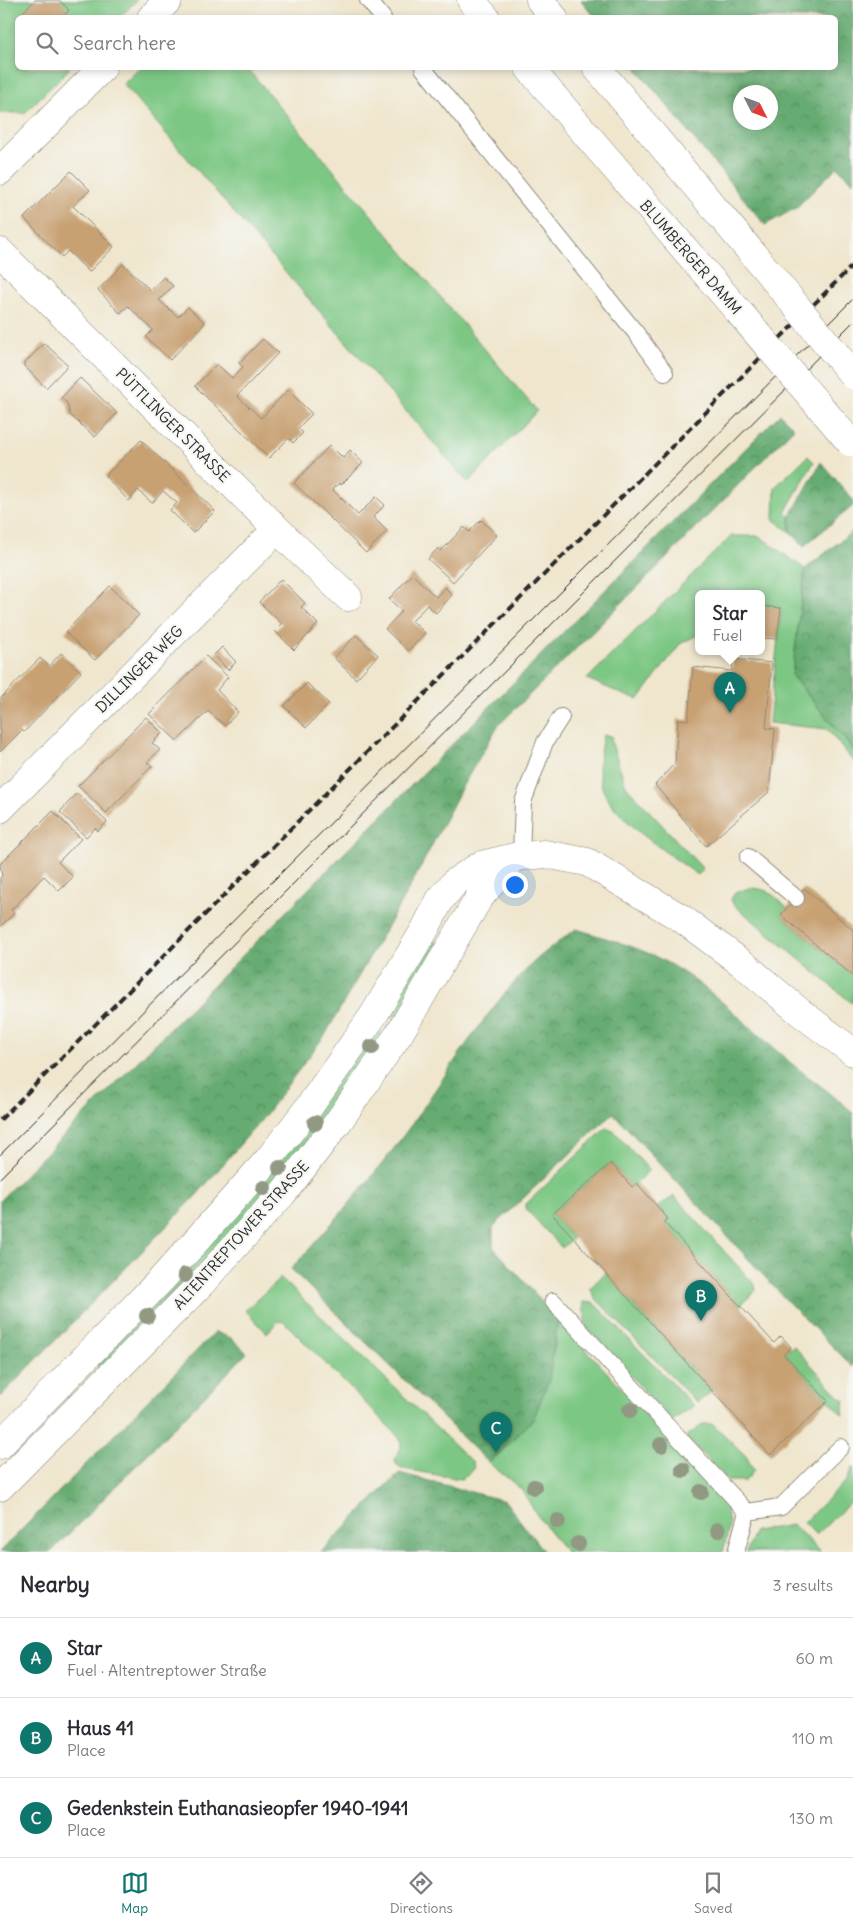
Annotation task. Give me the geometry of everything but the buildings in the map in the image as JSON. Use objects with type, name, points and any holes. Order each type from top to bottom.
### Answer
[{"type":"main road","points":[[154,15],[168,0]]},
{"type":"main road","points":[[471,0],[484,15]]},
{"type":"main road","points":[[540,0],[552,15]]},
{"type":"main road","points":[[0,171],[100,70]]},
{"type":"main road","name":"BLUMBERGER DAMM","points":[[531,70],[851,444]]},
{"type":"main road","points":[[599,70],[853,375]]},
{"type":"main road","name":"PÜTTLINGER STRASSE","points":[[0,252],[278,530],[348,597]]},
{"type":"main road","name":"DILLINGER WEG","points":[[0,809],[278,530]]},
{"type":"main road","name":"ALTENTREPTOWER STRASSE","points":[[0,1445],[162,1279],[268,1160],[309,1107],[373,1016],[424,931],[440,900],[455,882],[481,865],[518,856],[545,854],[587,862],[681,918],[744,964],[801,1013],[853,1052]]},
{"type":"main road","name":"ALTENTREPTOWER STRASSE","points":[[0,1487],[196,1289],[283,1193],[338,1122],[399,1034],[479,898],[518,856]]},
{"type":"lane","points":[[368,0],[380,15]]},
{"type":"lane","points":[[425,70],[636,333],[665,373]]},
{"type":"lane","points":[[518,856],[522,802],[544,742],[561,717]]},
{"type":"lane","points":[[748,858],[796,898]]},
{"type":"lane","points":[[553,1300],[747,1512]]},
{"type":"lane","points":[[747,1512],[781,1507],[841,1447]]},
{"type":"lane","points":[[736,1552],[747,1512]]},
{"type":"green space","points":[[0,0],[137,0],[122,15],[15,15],[15,70],[68,70],[25,113],[0,113]]},
{"type":"green space","points":[[581,0],[853,0],[853,182],[837,167],[796,208],[765,225],[638,70],[838,70],[838,15],[593,15]]},
{"type":"green space","points":[[138,70],[249,70],[537,411],[468,483],[123,84]]},
{"type":"green space","points":[[780,414],[794,428],[498,726],[462,787],[416,876],[325,1035],[263,1118],[195,1197],[0,1397],[0,1200]]},
{"type":"green space","points":[[808,456],[814,462],[785,512],[790,517],[790,532],[774,520],[775,487]]},
{"type":"green space","points":[[821,462],[853,500],[853,506],[804,546],[790,532],[790,517]]},
{"type":"green space","points":[[853,531],[853,750],[792,676],[805,569]]},
{"type":"green space","points":[[731,536],[759,536],[805,569],[792,676],[853,750],[853,761],[827,729],[769,723],[781,609],[765,607],[765,590],[695,590],[695,636],[680,644],[639,699],[627,696],[587,679]]},
{"type":"green space","points":[[603,735],[612,736],[611,741],[626,786],[703,869],[698,875],[642,834],[628,822],[606,797],[599,772]]},
{"type":"green space","points":[[749,888],[761,889],[774,896],[787,908],[781,915],[853,976],[853,1004],[733,904],[731,899],[735,893]]},
{"type":"green space","points":[[576,929],[643,951],[672,965],[708,990],[774,1049],[853,1113],[853,1367],[790,1304],[613,1113],[493,1227],[493,1247],[558,1319],[549,1380],[533,1420],[489,1463],[291,1269],[344,1210],[395,1147],[503,995],[547,950]]},
{"type":"green space","points":[[431,939],[440,945],[398,1018],[388,1013]]},
{"type":"green space","points":[[377,1030],[386,1036],[269,1193],[101,1368],[97,1365],[97,1362]]},
{"type":"green space","points":[[606,1128],[615,1132],[649,1170],[632,1187],[611,1163],[552,1214],[573,1238],[562,1248],[525,1208],[526,1204]]},
{"type":"green space","points":[[674,1196],[755,1285],[756,1290],[740,1306],[664,1222],[668,1219],[658,1207]]},
{"type":"green space","points":[[605,1273],[712,1391],[697,1403],[596,1299],[590,1288]]},
{"type":"green space","points":[[281,1278],[473,1463],[474,1469],[461,1479],[403,1469],[396,1464],[395,1458],[401,1448],[400,1438],[284,1322],[278,1321],[267,1333],[245,1310]]},
{"type":"green space","points":[[583,1302],[594,1303],[694,1406],[672,1421],[586,1327]]},
{"type":"green space","points":[[558,1319],[726,1502],[729,1527],[723,1552],[566,1552],[537,1515],[521,1489],[489,1463],[515,1439],[554,1349]]},
{"type":"green space","points":[[215,1332],[231,1338],[247,1353],[51,1552],[0,1552]]},
{"type":"green space","points":[[794,1346],[840,1397],[845,1400],[843,1415],[784,1354]]},
{"type":"green space","points":[[704,1424],[713,1424],[746,1456],[754,1471],[745,1481],[729,1481],[685,1437]]},
{"type":"green space","points":[[853,1466],[853,1500],[816,1535],[804,1522],[847,1480]]},
{"type":"green space","points":[[399,1473],[505,1501],[544,1552],[321,1552]]},
{"type":"green space","points":[[793,1525],[821,1552],[746,1552],[755,1531]]},
{"type":"tram line","points":[[0,1155],[853,299]]},
{"type":"tram line","points":[[0,1178],[853,322]]},
{"type":"railway","points":[[0,1120],[853,265]]},
{"type":"place","name":"Star","points":[[730,713]]},
{"type":"place","name":"Haus 41","points":[[701,1321]]},
{"type":"place","name":"Gedenkstein Euthanasieopfer 1940-1941","points":[[496,1453]]}]
